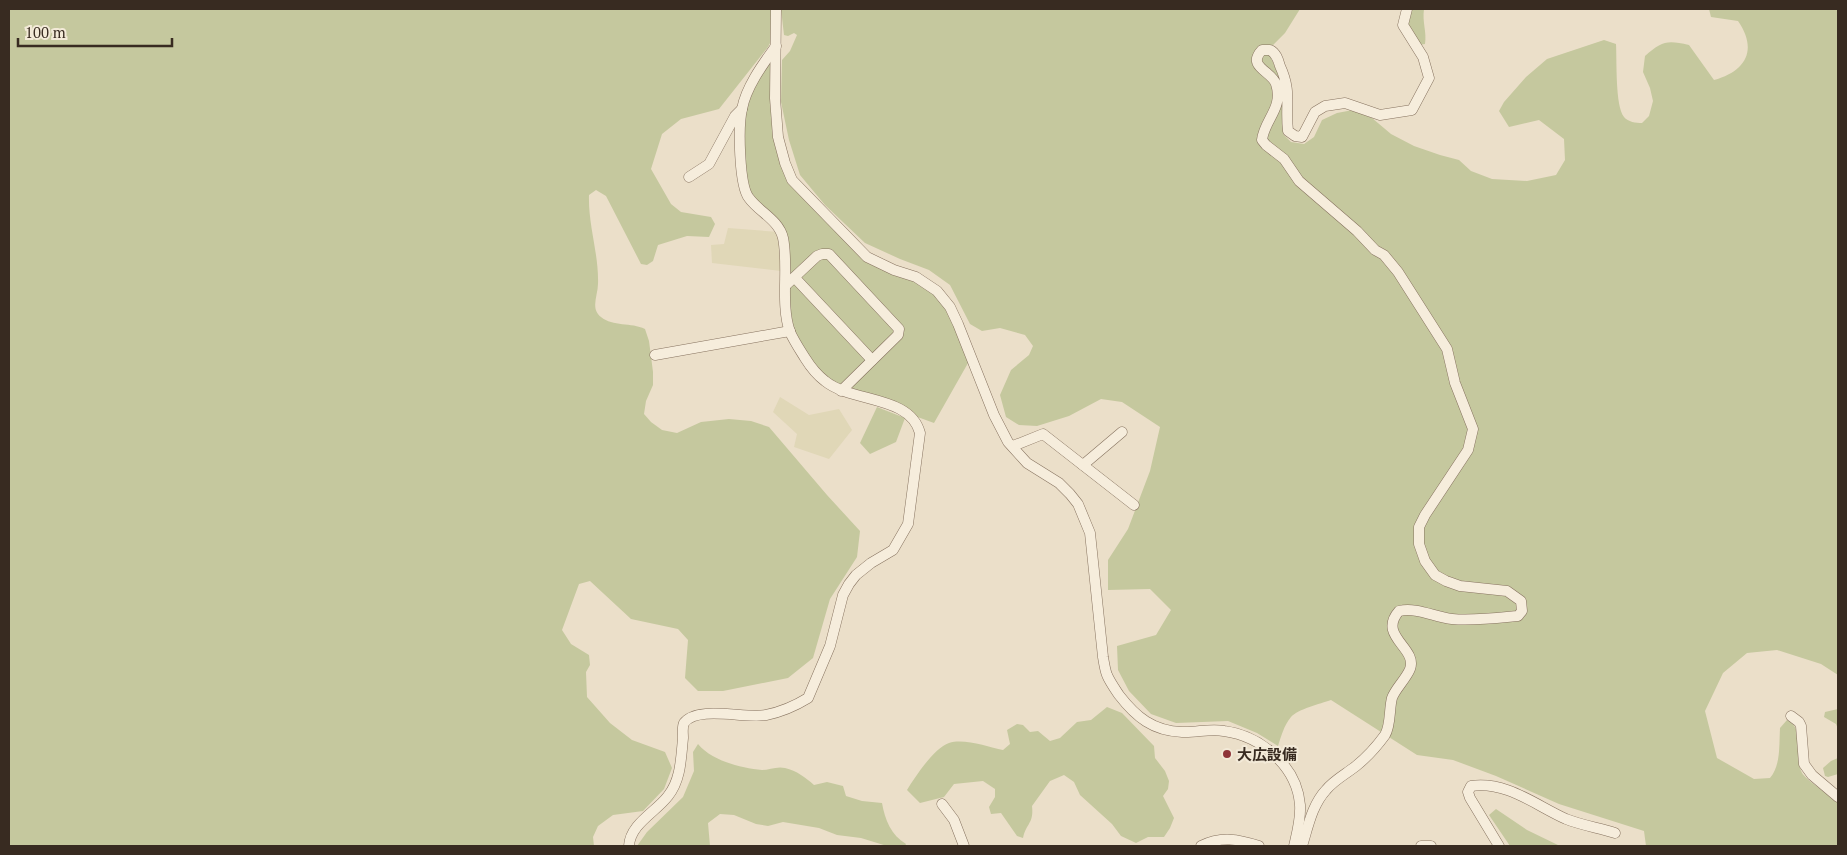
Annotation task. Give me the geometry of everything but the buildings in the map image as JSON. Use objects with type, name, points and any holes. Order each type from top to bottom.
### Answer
[{"type":"street","points":[[776,9],[775,98],[778,137],[792,180],[867,256],[894,270],[916,277],[937,291],[946,302],[958,324],[994,415],[1008,442],[1027,463],[1059,483],[1078,504],[1086,520],[1090,533],[1103,657],[1107,675],[1116,690],[1136,716],[1153,726],[1182,732],[1222,730],[1241,734],[1257,741],[1274,754],[1283,764],[1298,790],[1300,806],[1299,827],[1294,846]]},
{"type":"street","points":[[1302,846],[1313,811],[1322,794],[1358,764],[1386,733],[1392,697],[1411,666],[1410,658],[1394,634],[1392,624],[1394,617],[1399,611],[1412,610],[1436,617],[1455,619],[1518,616],[1522,611],[1521,601],[1507,590],[1460,586],[1435,575],[1425,561],[1419,544],[1419,527],[1468,450],[1473,429],[1455,383],[1447,350],[1398,272],[1384,256],[1299,181],[1284,158],[1262,140],[1278,100],[1277,87],[1274,80],[1259,66],[1257,61],[1258,54],[1266,49],[1274,53],[1283,72],[1289,95],[1288,131],[1295,136],[1302,138],[1315,112],[1325,106],[1345,103],[1380,115],[1412,110],[1429,78],[1423,57],[1403,25],[1407,9]]},
{"type":"street","points":[[629,846],[629,839],[636,827],[668,796],[678,779],[683,725],[690,717],[700,714],[764,716],[780,712],[808,698],[830,646],[843,595],[849,584],[856,575],[871,563],[893,550],[908,524],[920,433],[918,426],[906,412],[841,390],[824,381],[809,364],[800,351],[790,330],[784,246],[780,228],[748,197],[741,177],[742,109],[762,65],[776,46]]},
{"type":"street","points":[[689,177],[709,164],[735,116],[742,109]]},
{"type":"street","points":[[786,286],[820,254],[828,254],[833,257],[899,329],[898,335],[841,390]]},
{"type":"street","points":[[795,278],[872,360]]},
{"type":"street","points":[[656,355],[790,330]]},
{"type":"street","points":[[1083,465],[1122,432]]},
{"type":"street","points":[[1012,446],[1043,434],[1134,504]]},
{"type":"street","points":[[1791,716],[1801,726],[1804,764],[1812,775],[1838,797]]},
{"type":"street","points":[[1499,846],[1470,798],[1468,792],[1471,786],[1480,785],[1521,794],[1567,819],[1615,833]]},
{"type":"street","points":[[942,804],[954,820],[964,846]]},
{"type":"street","points":[[1201,846],[1223,839],[1238,840],[1259,846]]},
{"type":"street","points":[[1421,846],[1431,846]]},
{"type":"shaded area","points":[[728,228],[779,232],[781,271],[712,263],[711,245],[724,244]]},
{"type":"shaded area","points":[[780,397],[809,415],[839,409],[852,430],[829,459],[794,447],[797,434],[773,412]]},
{"type":"green space","points":[[9,9],[773,9],[771,41],[768,47],[719,109],[681,119],[662,134],[651,169],[671,204],[681,212],[711,217],[715,224],[709,237],[687,236],[658,245],[653,261],[647,265],[641,264],[606,196],[596,190],[589,195],[590,217],[598,273],[595,306],[598,314],[606,320],[645,329],[649,341],[653,385],[646,401],[644,414],[651,422],[662,430],[677,433],[701,422],[729,419],[751,421],[769,427],[860,531],[857,557],[830,599],[813,658],[788,678],[723,691],[698,691],[685,678],[688,640],[678,629],[631,619],[590,581],[579,584],[562,630],[571,644],[589,655],[590,665],[586,672],[587,697],[610,723],[632,740],[665,752],[672,768],[664,789],[643,811],[613,815],[598,826],[593,837],[594,846],[9,846]]},
{"type":"green space","points":[[781,9],[1300,9],[1285,33],[1273,45],[1271,58],[1279,76],[1283,98],[1283,134],[1291,142],[1304,144],[1314,137],[1322,120],[1337,113],[1353,110],[1372,118],[1391,134],[1414,146],[1459,160],[1471,171],[1492,179],[1527,181],[1556,175],[1565,160],[1564,139],[1539,120],[1509,127],[1499,111],[1504,102],[1526,77],[1547,59],[1604,40],[1616,44],[1618,93],[1621,111],[1628,120],[1642,123],[1649,116],[1653,101],[1643,72],[1645,56],[1656,47],[1670,42],[1689,45],[1714,80],[1734,71],[1741,65],[1748,50],[1744,31],[1738,21],[1711,17],[1709,9],[1838,9],[1838,675],[1821,664],[1777,650],[1747,653],[1723,673],[1705,711],[1717,758],[1754,779],[1770,778],[1774,773],[1778,761],[1780,728],[1787,720],[1792,724],[1798,736],[1802,773],[1808,780],[1838,803],[1838,846],[1646,846],[1644,831],[1559,804],[1496,776],[1453,760],[1417,755],[1331,700],[1294,714],[1286,724],[1278,746],[1257,733],[1228,721],[1176,723],[1151,714],[1129,691],[1118,670],[1117,646],[1156,635],[1171,610],[1150,589],[1108,590],[1108,560],[1128,529],[1150,471],[1160,427],[1122,402],[1101,399],[1069,416],[1037,426],[1019,425],[1006,417],[1000,395],[1011,370],[1029,355],[1033,346],[1025,335],[1000,328],[982,331],[970,324],[950,285],[929,270],[865,243],[825,205],[800,175],[789,140],[781,102],[782,60],[790,51],[797,35],[794,33],[788,36],[784,35]]},
{"type":"green space","points":[[1409,9],[1424,9],[1425,44],[1419,45],[1407,22]]},
{"type":"green space","points":[[772,51],[785,163],[806,202],[843,234],[894,270],[927,284],[950,307],[972,356],[934,423],[871,400],[832,383],[804,353],[791,324],[782,227],[750,200],[744,172],[745,105]]},
{"type":"green space","points":[[877,407],[905,418],[896,442],[870,454],[860,443]]},
{"type":"green space","points":[[1107,707],[1122,713],[1154,746],[1155,758],[1165,771],[1169,781],[1168,789],[1163,796],[1174,818],[1164,837],[1148,837],[1136,843],[1121,836],[1112,824],[1080,795],[1074,782],[1064,775],[1050,781],[1032,806],[1031,820],[1023,838],[1017,836],[1001,813],[991,814],[989,807],[995,797],[995,789],[983,781],[954,784],[944,797],[920,803],[907,790],[931,757],[949,743],[969,742],[1003,750],[1010,744],[1007,730],[1017,724],[1023,725],[1030,732],[1038,731],[1050,741],[1060,738],[1077,722],[1091,720]]},
{"type":"green space","points":[[1838,709],[1838,729],[1836,724],[1824,717],[1825,712]]},
{"type":"green space","points":[[698,744],[711,755],[727,763],[762,770],[779,767],[785,768],[801,775],[814,785],[827,782],[843,786],[846,796],[862,801],[882,803],[893,832],[906,844],[905,846],[887,846],[861,838],[837,835],[819,828],[783,822],[768,826],[756,824],[734,815],[720,814],[708,823],[710,846],[637,846],[647,832],[683,797],[694,771],[693,752]]},
{"type":"green space","points":[[1838,758],[1838,774],[1825,776],[1823,768]]},
{"type":"green space","points":[[1496,809],[1527,830],[1560,846],[1510,846],[1489,815]]},
{"type":"place","name":"大広設備","points":[[1227,754]]}]
